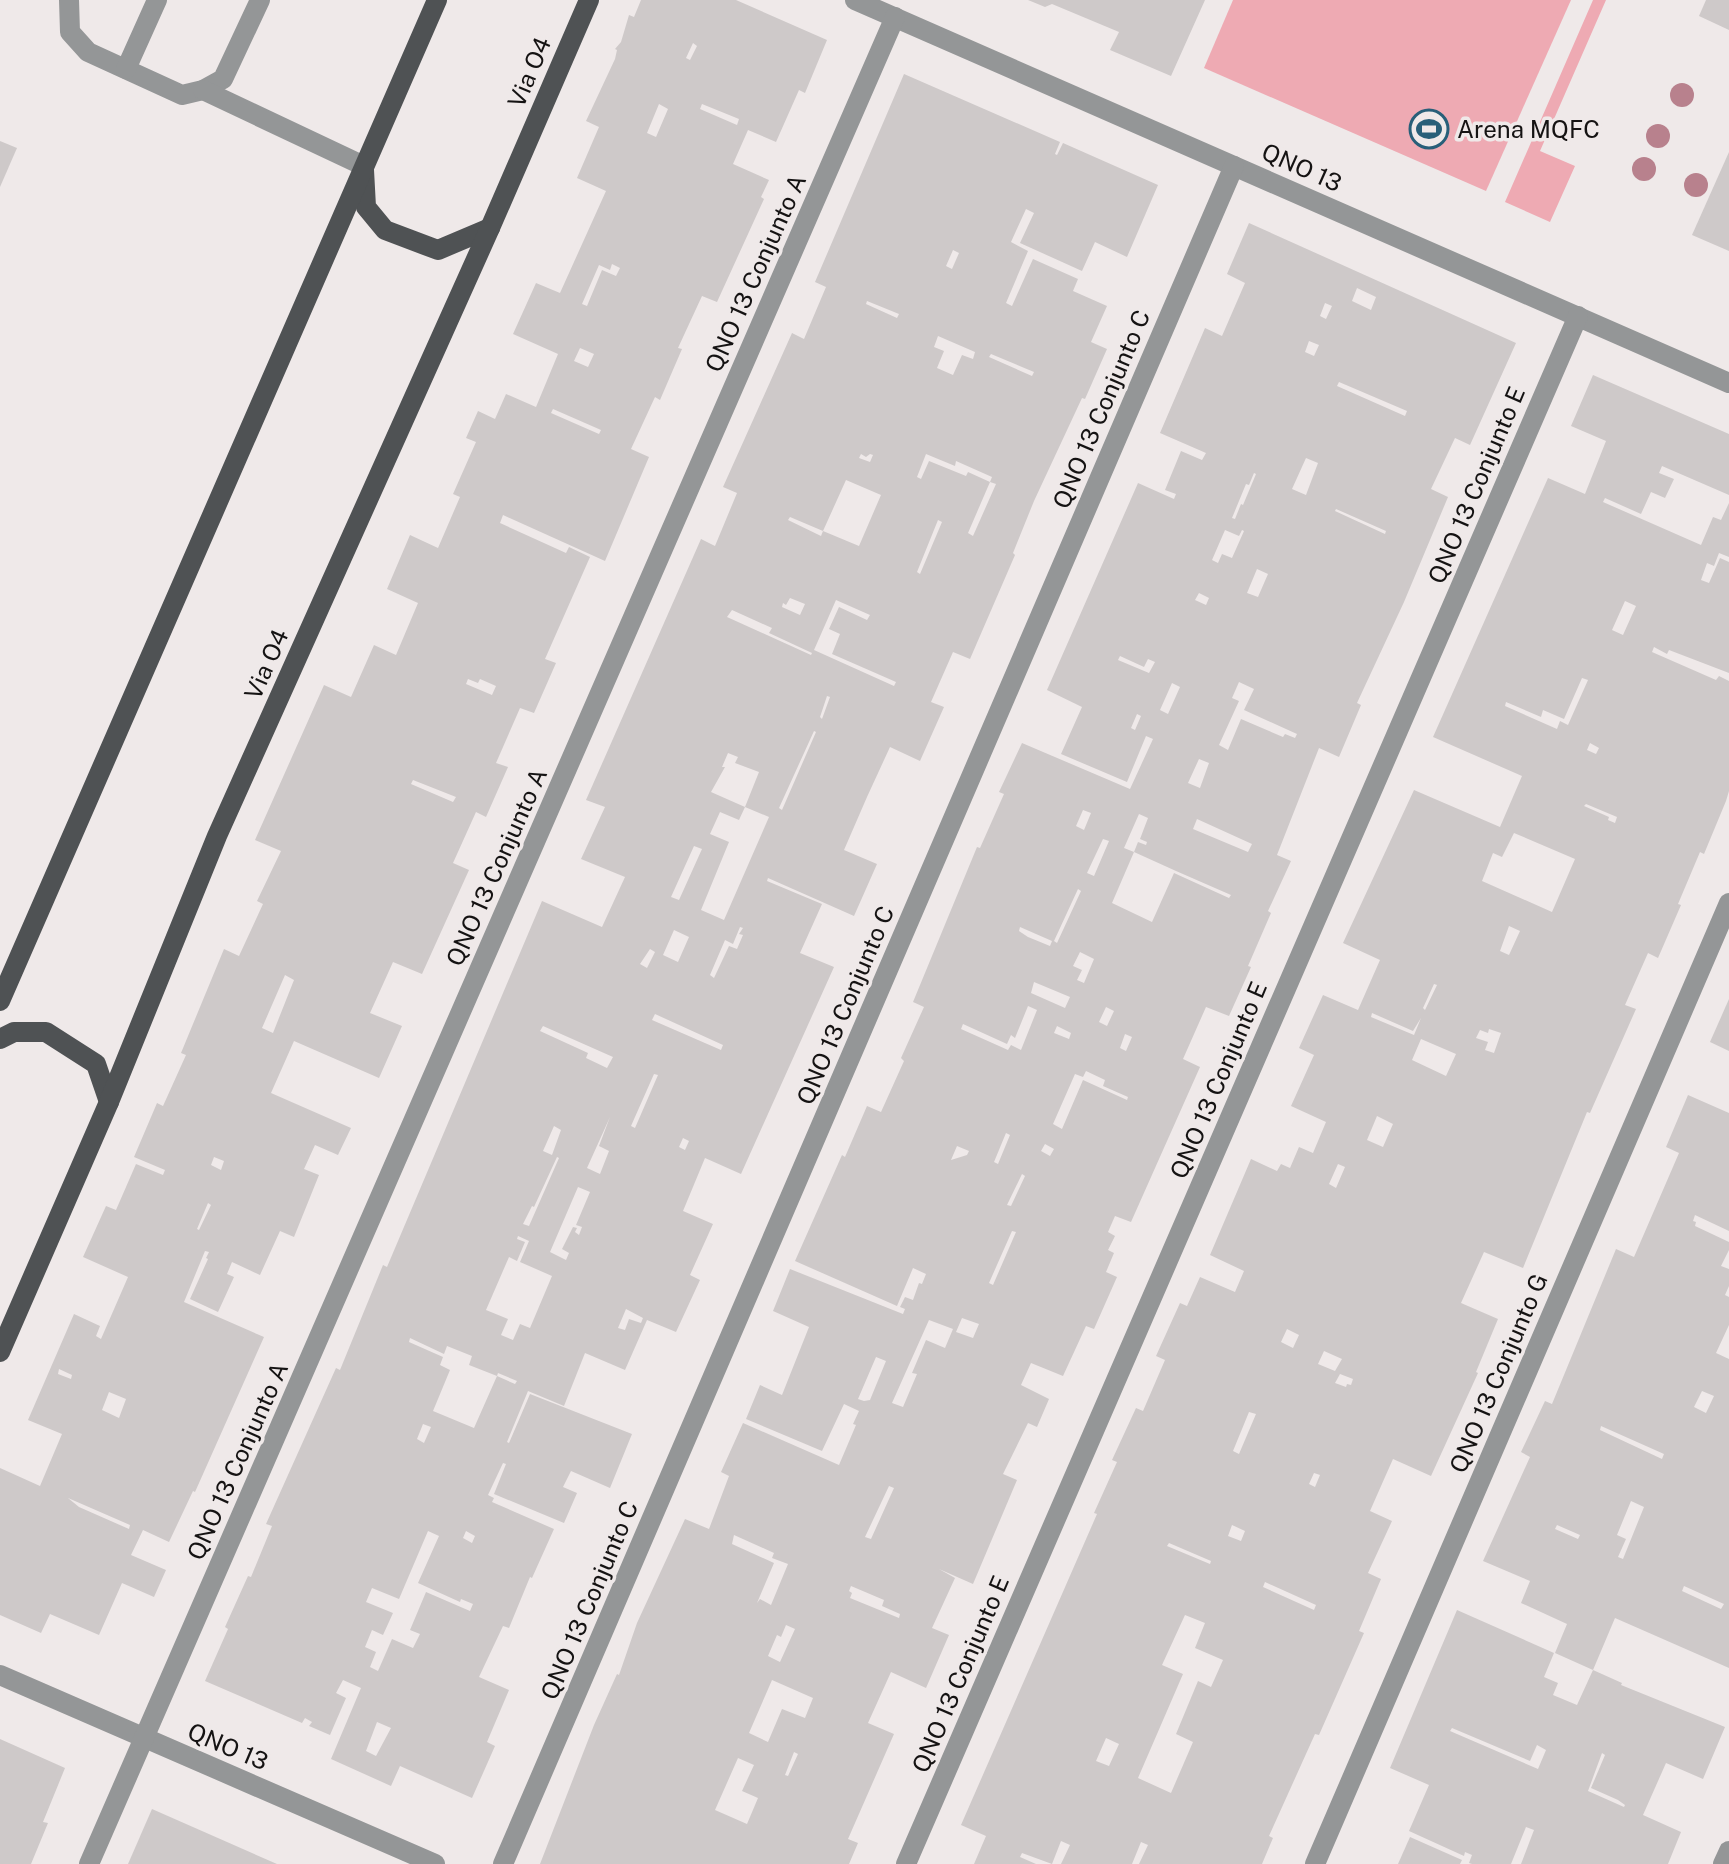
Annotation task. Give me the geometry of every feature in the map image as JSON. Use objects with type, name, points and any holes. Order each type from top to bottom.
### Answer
[{"type":"main road","points":[[0,1001],[437,0]]},
{"type":"main road","name":"Via O4","points":[[0,1352],[109,1102],[217,836],[589,0]]},
{"type":"main road","points":[[364,166],[366,207],[385,230],[438,250],[490,228]]},
{"type":"main road","points":[[0,1039],[14,1032],[46,1032],[96,1064],[109,1102]]},
{"type":"street","points":[[69,0],[70,32],[88,52],[182,95],[203,90],[223,79],[260,0]]},
{"type":"street","points":[[126,69],[157,0]]},
{"type":"street","name":"QNO 13","points":[[855,0],[1729,383]]},
{"type":"street","name":"QNO 13 Conjunto A","points":[[89,1864],[895,17]]},
{"type":"street","points":[[203,90],[364,166]]},
{"type":"street","name":"QNO 13 Conjunto C","points":[[503,1864],[1234,166]]},
{"type":"street","name":"QNO 13 Conjunto E","points":[[906,1864],[1578,316]]},
{"type":"street","name":"QNO 13 Conjunto G","points":[[1315,1864],[1729,903]]},
{"type":"street","name":"QNO 13","points":[[0,1675],[435,1864]]},
{"type":"street","points":[[1723,1864],[1729,1851]]},
{"type":"shaded area","name":"Arena MQFC","points":[[1233,0],[1571,0],[1486,191],[1204,68]]},
{"type":"shaded area","points":[[1593,0],[1606,0],[1540,151],[1575,166],[1550,222],[1505,202]]},
{"type":"building","points":[[641,0],[736,0],[827,40],[805,93],[799,90],[776,142],[748,130],[733,164],[769,180],[761,197],[764,199],[717,302],[702,296],[678,348],[682,349],[660,400],[655,397],[631,449],[649,457],[605,561],[503,515],[500,523],[566,553],[569,547],[590,557],[545,659],[556,663],[534,713],[520,708],[496,763],[508,767],[486,817],[476,812],[453,863],[469,870],[422,974],[393,962],[370,1013],[402,1026],[379,1078],[294,1041],[271,1093],[351,1128],[338,1155],[315,1145],[304,1169],[319,1175],[294,1237],[280,1231],[260,1275],[232,1262],[227,1274],[234,1277],[218,1312],[190,1299],[208,1259],[209,1252],[205,1251],[184,1302],[264,1337],[195,1492],[169,1542],[143,1530],[131,1555],[166,1570],[154,1597],[122,1583],[99,1635],[50,1614],[41,1633],[0,1615],[0,1468],[40,1486],[62,1434],[28,1420],[74,1314],[100,1326],[96,1336],[101,1339],[128,1277],[83,1257],[106,1206],[116,1210],[136,1164],[163,1175],[165,1170],[134,1157],[157,1103],[163,1106],[186,1055],[181,1053],[224,949],[239,956],[263,904],[257,901],[281,851],[255,840],[324,685],[351,697],[374,645],[396,655],[418,603],[387,589],[410,535],[438,548],[460,497],[453,494],[476,442],[466,438],[478,411],[495,419],[506,394],[536,407],[558,354],[513,334],[536,283],[560,293],[606,191],[577,178],[599,127],[586,121],[615,59],[615,49],[621,42],[629,15],[634,17]],"holes":[[[693,43],[697,46],[690,60],[686,58]],[[659,104],[668,109],[656,137],[647,133]],[[702,104],[739,119],[737,125],[700,109]],[[612,264],[620,268],[616,276],[602,270],[587,306],[582,304],[599,265],[610,270]],[[580,348],[594,354],[588,367],[574,361]],[[553,409],[601,430],[599,434],[551,413]],[[468,679],[478,683],[480,679],[496,686],[492,695],[466,684]],[[413,780],[456,797],[453,802],[411,784]],[[285,975],[294,980],[273,1033],[262,1028]],[[214,1157],[224,1161],[221,1170],[211,1165]],[[208,1203],[211,1205],[199,1230],[197,1229]],[[59,1369],[72,1375],[71,1379],[58,1374]],[[109,1392],[126,1399],[119,1418],[102,1410]],[[68,1498],[130,1525],[129,1529],[79,1507]]]},
{"type":"building","points":[[1028,0],[1205,0],[1171,76],[1110,50],[1119,32],[1052,4],[1045,7]]},
{"type":"building","points":[[1706,0],[1729,0],[1729,30],[1699,16]]},
{"type":"building","points":[[904,74],[1060,142],[1057,155],[1063,143],[1158,185],[1127,257],[1095,242],[1082,271],[1020,243],[1034,213],[1026,209],[1011,242],[1028,251],[1006,303],[1012,306],[1033,259],[1078,279],[1073,291],[1107,306],[1091,342],[1107,349],[1034,501],[1013,553],[1015,555],[970,659],[953,652],[931,702],[944,707],[920,761],[890,747],[867,797],[844,850],[877,864],[854,916],[768,878],[767,881],[822,904],[800,953],[834,967],[741,1174],[705,1158],[683,1211],[713,1224],[690,1275],[700,1280],[676,1332],[647,1320],[625,1370],[585,1353],[564,1406],[528,1391],[509,1443],[530,1394],[632,1434],[610,1488],[571,1471],[563,1487],[577,1493],[564,1523],[494,1494],[506,1464],[503,1463],[488,1495],[494,1498],[492,1502],[554,1529],[509,1628],[503,1626],[479,1677],[509,1690],[487,1742],[495,1746],[472,1798],[400,1766],[391,1786],[331,1759],[361,1688],[343,1680],[336,1693],[346,1698],[330,1735],[309,1726],[312,1722],[305,1718],[302,1723],[205,1681],[228,1629],[225,1627],[248,1576],[251,1577],[272,1526],[266,1524],[336,1368],[340,1370],[383,1265],[387,1267],[542,901],[602,927],[625,877],[581,859],[605,807],[586,800],[701,539],[715,546],[737,493],[723,487],[792,333],[804,339],[826,287],[815,282]],"holes":[[[953,250],[959,253],[952,269],[946,266]],[[867,301],[899,314],[897,318],[866,304]],[[938,336],[975,352],[973,359],[962,355],[953,375],[937,368],[944,351],[934,347]],[[991,354],[1034,372],[1032,376],[989,357]],[[861,454],[866,457],[873,455],[870,462],[859,458]],[[926,454],[955,466],[956,461],[992,477],[990,482],[968,472],[966,476],[929,461],[921,479],[917,477]],[[846,480],[881,495],[859,546],[823,531]],[[990,482],[996,484],[973,536],[968,533]],[[790,517],[823,531],[821,536],[788,520]],[[938,520],[942,522],[920,574],[917,572]],[[790,598],[805,604],[800,615],[782,607],[783,603],[786,605]],[[836,600],[870,615],[867,620],[839,607],[829,629],[840,634],[832,654],[896,682],[894,686],[814,650]],[[732,610],[772,628],[769,633],[811,655],[727,617]],[[827,696],[830,697],[822,719],[820,717]],[[816,732],[782,810],[779,808]],[[728,753],[738,757],[735,763],[759,772],[745,807],[711,792],[725,767],[722,767]],[[745,807],[769,817],[724,920],[701,910],[729,842],[710,834],[720,812],[739,820]],[[694,846],[702,849],[679,900],[671,897]],[[740,927],[743,928],[737,949],[729,946],[714,978],[710,975],[725,940],[733,944]],[[674,930],[689,937],[678,962],[663,955]],[[650,949],[655,952],[647,968],[640,964]],[[655,1014],[723,1045],[721,1050],[652,1020]],[[543,1026],[613,1057],[607,1068],[586,1058],[588,1053],[540,1031]],[[654,1074],[658,1075],[635,1128],[631,1126]],[[610,1117],[599,1146],[609,1151],[600,1174],[587,1168]],[[554,1126],[561,1130],[552,1155],[543,1151]],[[683,1138],[689,1141],[685,1150],[679,1147]],[[557,1157],[559,1158],[529,1226],[523,1224]],[[578,1187],[590,1192],[576,1225],[582,1227],[579,1235],[575,1232],[577,1228],[573,1227],[562,1249],[569,1253],[566,1260],[550,1252]],[[518,1236],[529,1241],[520,1262],[552,1276],[530,1328],[520,1324],[513,1340],[501,1335],[508,1319],[486,1310],[509,1257],[517,1261],[525,1242],[517,1239]],[[626,1309],[643,1318],[641,1323],[629,1319],[625,1330],[618,1328]],[[410,1338],[444,1354],[447,1346],[472,1356],[469,1365],[497,1376],[474,1428],[433,1411],[450,1370],[440,1365],[443,1357],[409,1342]],[[498,1373],[517,1381],[515,1384],[497,1376]],[[423,1424],[431,1427],[424,1443],[417,1439]],[[428,1531],[439,1536],[418,1583],[460,1602],[461,1599],[473,1604],[470,1611],[426,1592],[410,1630],[420,1634],[413,1648],[392,1639],[378,1671],[370,1667],[376,1652],[365,1647],[372,1630],[383,1635],[393,1613],[366,1602],[372,1588],[399,1599]],[[466,1531],[475,1536],[472,1543],[463,1538]],[[377,1722],[391,1728],[376,1756],[366,1751]]]},
{"type":"building","points":[[0,141],[17,148],[0,187]]},
{"type":"building","points":[[1729,152],[1729,251],[1692,235]]},
{"type":"building","points":[[1249,223],[1516,343],[1470,445],[1455,438],[1431,489],[1448,497],[1357,703],[1361,705],[1339,757],[1319,748],[1277,855],[1291,861],[1268,911],[1271,913],[1248,966],[1251,967],[1229,1016],[1206,1007],[1183,1059],[1200,1067],[1131,1222],[1115,1216],[1108,1232],[1115,1236],[1108,1250],[1114,1253],[1106,1272],[1117,1277],[1094,1329],[1086,1326],[1063,1376],[1031,1363],[1021,1385],[1049,1399],[1037,1427],[1028,1423],[1003,1474],[1017,1480],[973,1584],[939,1569],[955,1578],[932,1628],[949,1635],[926,1688],[891,1672],[868,1723],[894,1734],[848,1839],[858,1843],[849,1864],[540,1864],[594,1725],[619,1675],[637,1623],[685,1519],[709,1529],[729,1476],[721,1472],[743,1423],[839,1465],[856,1425],[853,1424],[859,1411],[844,1404],[822,1451],[746,1419],[760,1385],[782,1395],[809,1327],[773,1311],[790,1269],[903,1314],[905,1309],[900,1307],[905,1297],[913,1300],[919,1283],[922,1284],[926,1274],[913,1268],[897,1306],[795,1261],[867,1106],[881,1112],[904,1061],[901,1058],[924,1007],[913,1002],[977,847],[980,848],[1004,794],[999,792],[1022,743],[1130,789],[1153,739],[1146,736],[1127,782],[1061,754],[1082,707],[1047,690],[1138,483],[1174,499],[1176,494],[1165,490],[1181,451],[1202,460],[1206,453],[1160,433],[1205,328],[1222,336],[1245,283],[1227,274]],"holes":[[[1357,288],[1376,297],[1371,310],[1352,301]],[[1325,303],[1332,306],[1326,319],[1320,316]],[[1309,341],[1319,345],[1314,356],[1305,352]],[[1339,382],[1407,411],[1405,416],[1337,386]],[[1306,458],[1318,463],[1306,495],[1292,489]],[[1254,473],[1235,519],[1232,518],[1246,484],[1249,485]],[[1335,511],[1386,531],[1385,534]],[[1225,530],[1239,536],[1244,531],[1232,558],[1222,554],[1218,563],[1212,560]],[[1257,569],[1268,574],[1258,597],[1247,593]],[[1199,593],[1209,598],[1206,605],[1195,600]],[[1120,656],[1144,667],[1148,659],[1155,662],[1149,673],[1118,660]],[[1239,682],[1254,689],[1244,710],[1297,734],[1295,738],[1285,734],[1283,737],[1241,719],[1228,750],[1219,745],[1239,701],[1232,698]],[[1172,683],[1180,687],[1168,714],[1160,710]],[[1137,714],[1141,716],[1135,730],[1131,728]],[[1199,759],[1209,763],[1200,788],[1188,783]],[[1083,810],[1091,813],[1084,830],[1076,826]],[[1139,814],[1148,818],[1140,839],[1147,842],[1146,845],[1138,842],[1134,852],[1124,848]],[[1197,819],[1252,844],[1248,852],[1193,829]],[[1103,839],[1109,841],[1094,876],[1087,873]],[[1134,852],[1231,895],[1229,898],[1174,873],[1152,922],[1112,903]],[[1078,889],[1081,891],[1057,943],[1054,941]],[[1020,927],[1052,941],[1050,946],[1028,937],[1019,931]],[[1080,952],[1094,959],[1084,983],[1077,980],[1082,970],[1073,966]],[[1034,982],[1070,997],[1065,1008],[1031,993]],[[1028,1006],[1037,1010],[1021,1050],[1011,1045],[1008,1050],[961,1029],[963,1024],[1007,1044],[1011,1035],[1015,1038]],[[1106,1007],[1114,1011],[1107,1026],[1099,1022]],[[1057,1026],[1071,1033],[1069,1039],[1054,1033]],[[1125,1034],[1132,1037],[1126,1051],[1120,1048]],[[1086,1071],[1105,1080],[1103,1086],[1128,1097],[1127,1100],[1083,1080],[1062,1129],[1053,1124],[1075,1074],[1083,1077]],[[1006,1133],[1010,1135],[998,1164],[994,1162]],[[1045,1144],[1054,1149],[1050,1156],[1041,1151]],[[957,1146],[969,1151],[967,1155],[951,1160]],[[1022,1174],[1025,1176],[1011,1206],[1007,1205]],[[1012,1231],[1016,1232],[993,1285],[989,1283]],[[962,1318],[979,1324],[973,1338],[956,1332]],[[929,1320],[953,1329],[945,1348],[926,1340],[912,1373],[917,1374],[903,1407],[892,1403]],[[876,1357],[886,1361],[870,1400],[858,1399]],[[889,1486],[894,1488],[871,1539],[865,1537]],[[734,1535],[774,1553],[772,1558],[788,1564],[771,1605],[760,1599],[757,1603],[774,1563],[732,1544]],[[851,1586],[884,1600],[882,1606],[900,1614],[899,1618],[850,1598]],[[786,1625],[795,1629],[780,1662],[768,1656],[777,1635],[781,1637]],[[772,1680],[813,1698],[805,1718],[782,1709],[768,1742],[749,1733]],[[794,1752],[798,1754],[788,1776],[785,1775]],[[738,1758],[754,1765],[742,1791],[758,1798],[747,1824],[715,1810]]]},
{"type":"building","points":[[1593,375],[1729,434],[1729,495],[1662,466],[1659,473],[1674,479],[1665,498],[1651,492],[1641,514],[1605,498],[1603,502],[1701,545],[1713,517],[1721,520],[1729,503],[1729,557],[1719,553],[1714,566],[1707,563],[1701,580],[1709,583],[1720,558],[1729,562],[1729,673],[1669,650],[1667,654],[1654,647],[1652,652],[1716,680],[1719,676],[1729,681],[1729,791],[1704,854],[1700,852],[1658,958],[1648,953],[1625,1005],[1636,1009],[1590,1113],[1587,1112],[1523,1268],[1484,1252],[1461,1303],[1498,1319],[1478,1373],[1431,1476],[1393,1459],[1370,1511],[1392,1521],[1368,1573],[1381,1579],[1359,1631],[1364,1633],[1319,1735],[1315,1734],[1269,1836],[1273,1838],[1262,1864],[1139,1864],[1148,1845],[1141,1842],[1132,1864],[1061,1864],[1070,1845],[1061,1841],[1052,1864],[1022,1853],[1020,1857],[1036,1864],[974,1864],[986,1836],[961,1825],[1097,1514],[1094,1513],[1117,1462],[1112,1460],[1136,1408],[1143,1411],[1165,1360],[1156,1356],[1180,1303],[1187,1306],[1200,1277],[1235,1292],[1244,1271],[1210,1255],[1251,1159],[1277,1171],[1281,1164],[1290,1168],[1299,1147],[1313,1153],[1326,1122],[1291,1106],[1314,1055],[1299,1048],[1323,995],[1358,1010],[1380,960],[1343,943],[1414,790],[1500,827],[1522,776],[1433,737],[1548,478],[1585,494],[1606,441],[1571,426]],"holes":[[[1625,601],[1636,606],[1623,635],[1612,630]],[[1582,678],[1588,680],[1568,725],[1560,721],[1557,729],[1505,706],[1506,702],[1541,717],[1543,710],[1564,719]],[[1590,743],[1599,748],[1596,754],[1587,750]],[[1586,804],[1617,817],[1615,823],[1608,820],[1609,817],[1584,806]],[[1514,833],[1575,859],[1552,912],[1482,881],[1493,853],[1502,857]],[[1509,926],[1520,931],[1509,955],[1500,951]],[[1434,984],[1437,985],[1425,1010],[1423,1008]],[[1372,1013],[1413,1031],[1421,1018],[1414,1035],[1371,1017]],[[1480,1030],[1501,1033],[1494,1053],[1485,1050],[1488,1042],[1476,1038]],[[1421,1039],[1456,1054],[1446,1076],[1412,1060]],[[1377,1116],[1393,1124],[1383,1147],[1367,1140]],[[1338,1164],[1345,1167],[1336,1188],[1329,1184]],[[1287,1329],[1299,1335],[1293,1348],[1281,1342]],[[1324,1351],[1342,1359],[1335,1371],[1318,1364]],[[1340,1374],[1353,1379],[1351,1385],[1347,1384],[1346,1387],[1335,1383]],[[1249,1412],[1256,1414],[1239,1454],[1233,1451]],[[1314,1473],[1320,1475],[1315,1487],[1309,1484]],[[1232,1525],[1245,1531],[1241,1541],[1228,1536]],[[1169,1543],[1211,1561],[1210,1564],[1167,1546]],[[1265,1582],[1316,1605],[1314,1610],[1263,1587]],[[1185,1615],[1205,1623],[1195,1648],[1223,1660],[1211,1687],[1198,1681],[1176,1734],[1193,1742],[1171,1793],[1138,1778],[1183,1674],[1162,1665]],[[1106,1738],[1119,1744],[1109,1766],[1096,1761]]]},
{"type":"building","points":[[1729,999],[1729,1051],[1710,1042]]},
{"type":"building","points":[[1688,1095],[1729,1113],[1729,1231],[1695,1215],[1693,1221],[1696,1222],[1695,1226],[1729,1242],[1729,1250],[1721,1266],[1729,1269],[1729,1286],[1725,1295],[1729,1297],[1729,1325],[1716,1353],[1729,1359],[1729,1668],[1615,1618],[1593,1670],[1555,1653],[1567,1624],[1521,1603],[1530,1581],[1483,1561],[1530,1457],[1521,1452],[1545,1401],[1552,1404],[1616,1249],[1634,1257],[1679,1153],[1666,1147]],"holes":[[[1702,1391],[1714,1396],[1706,1413],[1694,1407]],[[1601,1426],[1664,1454],[1662,1459],[1600,1430]],[[1631,1501],[1644,1507],[1623,1559],[1618,1557],[1626,1539],[1617,1535]],[[1557,1525],[1580,1535],[1578,1539],[1555,1529]],[[1684,1586],[1724,1604],[1721,1609],[1682,1591]]]},
{"type":"building","points":[[1457,1610],[1554,1653],[1544,1677],[1558,1683],[1553,1695],[1577,1705],[1593,1670],[1621,1685],[1725,1727],[1703,1779],[1666,1763],[1643,1815],[1681,1832],[1668,1864],[1521,1864],[1534,1830],[1526,1827],[1511,1864],[1469,1863],[1472,1855],[1465,1852],[1464,1856],[1409,1831],[1429,1785],[1390,1768]],"holes":[[[1452,1728],[1530,1761],[1537,1745],[1546,1750],[1538,1769],[1450,1731]],[[1602,1753],[1605,1755],[1591,1788],[1618,1800],[1624,1807],[1588,1791]]]},
{"type":"building","points":[[0,1739],[65,1768],[43,1822],[48,1823],[31,1864],[0,1864]]},
{"type":"building","points":[[152,1809],[277,1864],[128,1864]]},
{"type":"building","points":[[1410,1837],[1462,1860],[1460,1864],[1398,1864]]},
{"type":"place","name":"Arena MQFC","points":[[1429,129]]}]
